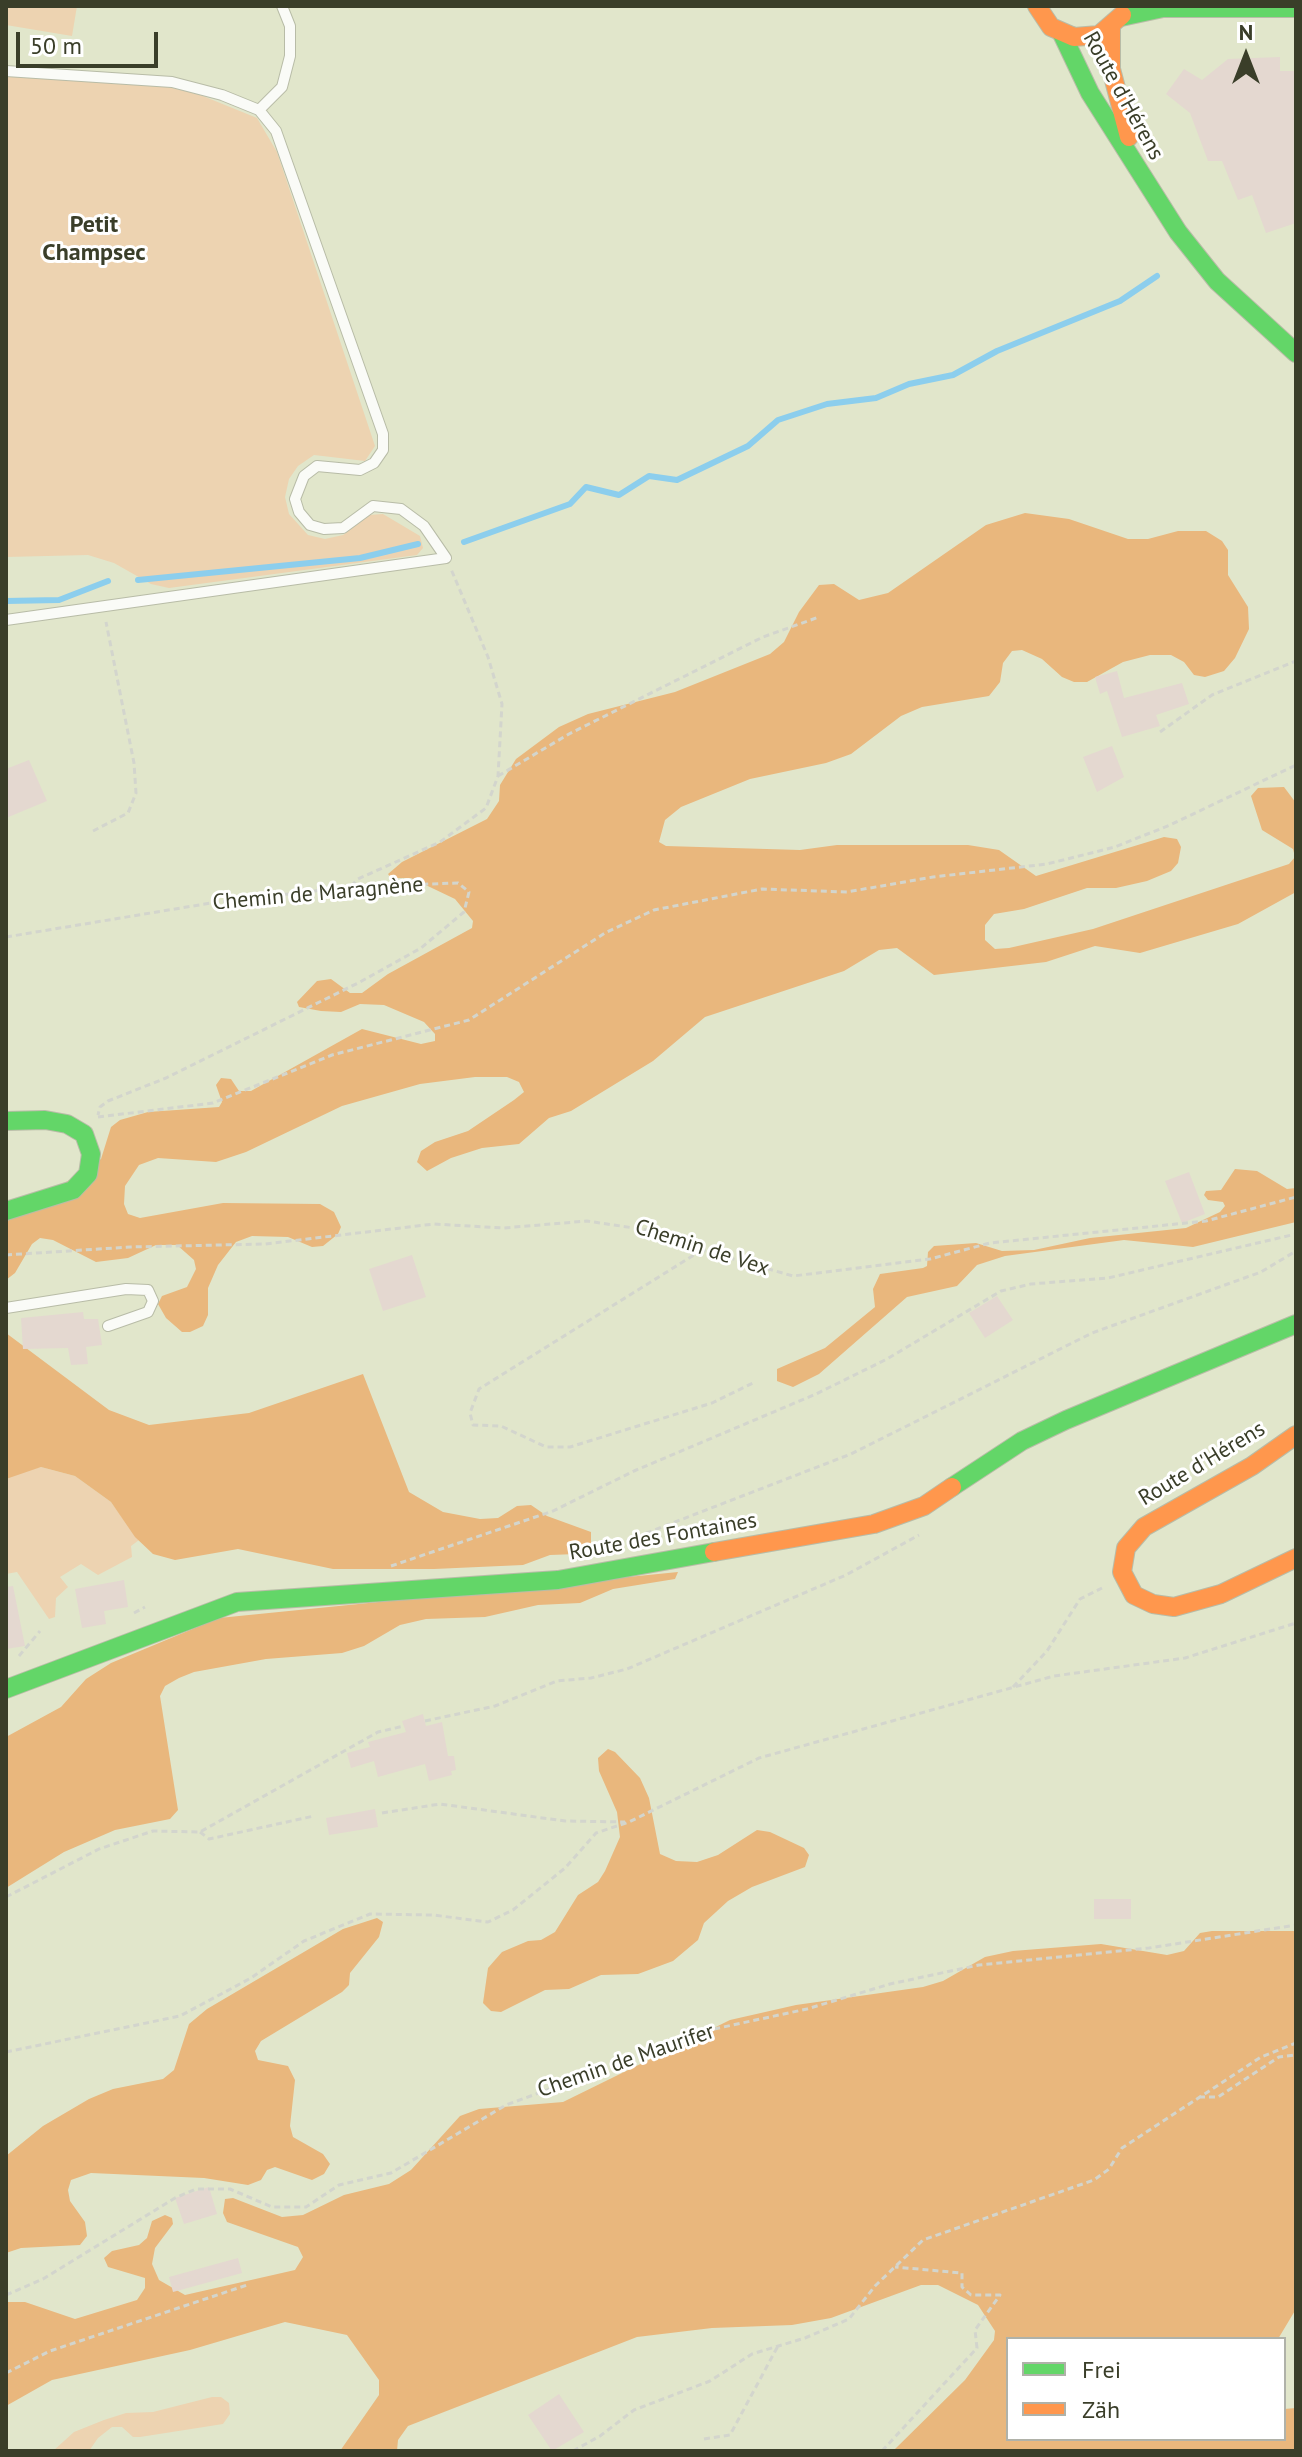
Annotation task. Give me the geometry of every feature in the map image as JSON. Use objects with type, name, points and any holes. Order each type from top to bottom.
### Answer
[{"type":"street","name":"Route d'Hérens","points":[[1037,6],[1043,18],[1062,34],[1090,93],[1143,181],[1217,281],[1296,353]]},
{"type":"street","points":[[1062,34],[1087,38],[1119,17],[1163,8],[1296,8]]},
{"type":"street","name":"Route d'Hérens","points":[[1119,17],[1113,85],[1143,181]]},
{"type":"street","points":[[6,1121],[45,1120],[78,1129],[87,1140],[91,1154],[84,1180],[66,1194],[6,1211]]},
{"type":"street","name":"Route des Fontaines","points":[[6,1689],[237,1602],[558,1580],[874,1524],[924,1506],[1044,1431],[1296,1324]]},
{"type":"street","name":"Route d'Hérens","points":[[1123,1577],[1124,1554],[1139,1531],[1252,1466],[1296,1435]]},
{"type":"street","points":[[1123,1577],[1134,1595],[1159,1606],[1182,1607],[1221,1594],[1296,1558]]},
{"type":"lane","points":[[259,110],[282,87],[290,56],[290,26],[282,6]]},
{"type":"lane","points":[[6,71],[172,82],[222,95],[259,110],[276,131],[383,434],[383,450],[374,463],[360,470],[317,466],[304,476],[295,499],[299,512],[310,525],[324,529],[343,528],[373,506],[401,509],[424,526],[446,558],[6,620]]},
{"type":"lane","points":[[6,1308],[126,1289],[148,1290],[153,1301],[148,1312],[108,1326]]},
{"type":"path","points":[[350,887],[358,879],[440,842],[486,808],[498,776],[502,704],[488,657],[446,558]]},
{"type":"path","points":[[93,831],[128,813],[136,793],[134,763],[103,606]]},
{"type":"path","points":[[498,776],[569,734],[763,637],[819,617]]},
{"type":"path","points":[[1160,732],[1201,701],[1296,661]]},
{"type":"path","points":[[78,1129],[98,1117],[213,1103],[332,1055],[469,1020],[605,933],[654,910],[762,889],[847,892],[933,877],[1047,864],[1115,847],[1296,765]]},
{"type":"path","name":"Chemin de Maragnène","points":[[6,937],[217,902],[350,887],[458,883],[463,884],[470,896],[464,912],[421,948],[360,982],[166,1078],[108,1101],[100,1107],[98,1117]]},
{"type":"path","name":"Chemin de Vex","points":[[6,1255],[130,1247],[265,1244],[434,1224],[503,1228],[587,1221],[654,1231],[702,1250],[793,1276],[930,1259],[990,1243],[1206,1221],[1296,1197]]},
{"type":"path","points":[[387,1567],[553,1511],[634,1471],[816,1394],[887,1359],[1001,1291],[1031,1284],[1108,1278],[1296,1234]]},
{"type":"path","points":[[702,1250],[479,1389],[470,1413],[473,1425],[501,1426],[546,1447],[570,1447],[712,1403],[755,1382]]},
{"type":"path","points":[[610,1550],[622,1541],[851,1454],[1092,1333],[1261,1272],[1296,1251]]},
{"type":"path","points":[[425,1721],[495,1706],[557,1681],[591,1678],[627,1669],[846,1575],[929,1528]]},
{"type":"path","points":[[1013,1688],[1047,1651],[1080,1599],[1123,1577]]},
{"type":"path","points":[[6,2052],[180,2016],[251,1978],[304,1941],[370,1914],[433,1915],[488,1922],[513,1910],[565,1868],[596,1833],[629,1822],[759,1758],[1054,1676],[1185,1658],[1296,1623]]},
{"type":"path","points":[[14,1660],[40,1631]]},
{"type":"path","points":[[6,1897],[99,1849],[153,1831],[200,1832],[378,1732],[404,1726]]},
{"type":"path","points":[[382,1813],[440,1804],[565,1821],[629,1822]]},
{"type":"path","points":[[200,1832],[209,1839],[314,1816]]},
{"type":"path","name":"Chemin de Maurifer","points":[[6,2295],[43,2279],[175,2198],[196,2189],[230,2189],[272,2207],[306,2207],[339,2185],[391,2173],[506,2105],[714,2029],[979,1965],[1149,1948],[1296,1925]]},
{"type":"path","points":[[573,2451],[600,2436],[634,2410],[710,2381],[752,2354],[805,2338],[849,2319],[923,2240],[1094,2180],[1109,2169],[1122,2148],[1261,2057],[1296,2043]]},
{"type":"path","points":[[1199,2097],[1218,2097],[1241,2079],[1279,2057],[1296,2055]]},
{"type":"path","points":[[882,2451],[977,2348],[975,2330],[1000,2295],[971,2295],[962,2287],[962,2273],[895,2267]]},
{"type":"path","points":[[6,2373],[50,2351],[247,2285]]},
{"type":"path","points":[[704,2439],[730,2435],[779,2344]]},
{"type":"shaded area","points":[[6,6],[77,6],[72,36],[6,25]]},
{"type":"shaded area","points":[[6,76],[146,82],[198,94],[257,118],[277,152],[375,446],[365,461],[314,455],[298,466],[289,479],[285,497],[289,514],[308,535],[325,539],[343,535],[369,515],[383,514],[420,536],[423,548],[417,555],[169,588],[151,584],[114,563],[88,555],[6,557]]},
{"type":"shaded area","points":[[1025,513],[1069,519],[1128,539],[1148,539],[1178,531],[1206,531],[1222,541],[1228,550],[1228,575],[1248,607],[1249,629],[1235,658],[1224,671],[1205,677],[1194,675],[1184,662],[1171,655],[1150,655],[1123,662],[1087,682],[1074,682],[1062,677],[1042,659],[1022,650],[1012,651],[1003,663],[1000,682],[989,696],[922,707],[901,716],[851,754],[826,763],[750,779],[681,807],[665,820],[659,842],[666,846],[800,850],[837,845],[968,845],[999,850],[1036,876],[1164,837],[1177,839],[1181,847],[1178,863],[1171,871],[1147,881],[1116,888],[1087,888],[1024,909],[994,914],[985,925],[985,940],[995,949],[1009,948],[1093,929],[1289,864],[1295,857],[1293,849],[1262,830],[1251,796],[1258,788],[1284,787],[1296,803],[1296,892],[1238,924],[1140,953],[1095,946],[1046,962],[934,975],[897,948],[879,950],[844,971],[705,1017],[653,1061],[571,1111],[549,1118],[519,1144],[482,1148],[451,1158],[427,1171],[417,1162],[421,1151],[435,1142],[468,1131],[514,1100],[524,1092],[519,1082],[507,1077],[475,1077],[420,1084],[342,1106],[246,1152],[216,1162],[158,1158],[139,1165],[125,1186],[124,1204],[128,1214],[140,1218],[223,1203],[320,1204],[334,1212],[341,1227],[338,1234],[323,1246],[312,1247],[288,1237],[252,1236],[236,1242],[218,1265],[208,1288],[208,1315],[203,1326],[190,1332],[182,1332],[166,1318],[158,1304],[162,1296],[187,1287],[196,1269],[194,1260],[177,1245],[156,1245],[128,1258],[96,1262],[53,1240],[40,1238],[32,1244],[15,1273],[6,1280],[6,1222],[101,1159],[111,1127],[120,1120],[148,1112],[219,1107],[222,1102],[216,1085],[221,1078],[231,1079],[239,1091],[251,1091],[362,1029],[421,1044],[435,1041],[435,1034],[424,1022],[384,1005],[360,1004],[341,1012],[299,1007],[297,1002],[317,981],[331,979],[350,993],[362,993],[388,974],[472,928],[473,921],[455,899],[411,878],[391,878],[388,874],[402,862],[487,819],[499,801],[500,785],[516,759],[559,727],[588,714],[675,692],[770,654],[784,642],[799,612],[819,585],[834,584],[859,600],[888,593],[986,525]]},
{"type":"shaded area","points":[[1235,1169],[1257,1171],[1287,1189],[1296,1188],[1296,1222],[1193,1247],[1124,1240],[1005,1256],[977,1265],[957,1286],[907,1297],[819,1374],[793,1387],[777,1381],[777,1369],[825,1348],[875,1307],[873,1289],[880,1274],[927,1266],[928,1252],[934,1246],[976,1243],[1002,1251],[1034,1250],[1090,1238],[1186,1228],[1220,1212],[1225,1206],[1223,1202],[1208,1200],[1204,1195],[1206,1191],[1221,1190]]},
{"type":"shaded area","points":[[6,1333],[109,1410],[149,1425],[249,1413],[363,1374],[409,1492],[443,1512],[480,1519],[498,1518],[517,1506],[531,1505],[547,1516],[591,1532],[591,1548],[577,1554],[550,1555],[523,1565],[434,1569],[333,1569],[238,1549],[175,1560],[153,1554],[135,1537],[111,1502],[75,1476],[41,1467],[6,1479]]},
{"type":"shaded area","points":[[41,1467],[75,1476],[111,1502],[139,1540],[131,1546],[132,1557],[98,1575],[81,1564],[60,1577],[68,1587],[56,1598],[55,1617],[49,1619],[17,1572],[6,1574],[6,1479]]},
{"type":"shaded area","points":[[678,1572],[675,1579],[613,1589],[580,1603],[538,1605],[485,1617],[426,1619],[400,1625],[364,1646],[342,1653],[266,1659],[194,1672],[179,1678],[165,1686],[160,1696],[178,1810],[170,1819],[115,1830],[64,1852],[6,1888],[6,1737],[61,1707],[86,1679],[111,1663],[219,1618]]},
{"type":"shaded area","points":[[608,1749],[615,1752],[640,1778],[649,1798],[660,1854],[676,1861],[697,1862],[718,1855],[757,1830],[770,1832],[804,1848],[809,1855],[805,1867],[752,1887],[728,1901],[704,1923],[698,1940],[673,1961],[638,1974],[601,1975],[569,1989],[545,1990],[501,2012],[491,2011],[483,2003],[488,1968],[502,1952],[528,1941],[541,1940],[555,1932],[578,1895],[598,1882],[605,1871],[620,1837],[617,1812],[599,1771],[598,1758]]},
{"type":"shaded area","points":[[377,1918],[383,1922],[379,1937],[350,1973],[349,1985],[261,2041],[255,2051],[258,2060],[288,2066],[295,2080],[290,2126],[293,2137],[323,2154],[330,2164],[324,2174],[312,2180],[275,2167],[267,2170],[261,2180],[248,2185],[204,2178],[91,2173],[71,2180],[68,2190],[70,2201],[85,2222],[87,2236],[80,2245],[21,2248],[6,2253],[6,2156],[43,2126],[89,2099],[113,2089],[163,2079],[174,2070],[189,2024],[207,2009],[343,1929]]},
{"type":"shaded area","points":[[1296,1931],[1296,2309],[1279,2337],[1006,2337],[1006,2441],[1286,2441],[1286,2409],[1296,2408],[1296,2451],[893,2451],[965,2380],[994,2340],[995,2331],[978,2305],[938,2285],[921,2285],[831,2318],[792,2325],[712,2328],[637,2337],[408,2426],[398,2440],[397,2451],[340,2451],[379,2395],[379,2380],[347,2335],[285,2322],[190,2350],[52,2380],[6,2406],[6,2302],[25,2302],[75,2319],[137,2300],[145,2288],[145,2278],[108,2267],[104,2258],[112,2251],[139,2245],[147,2238],[152,2221],[165,2215],[172,2218],[173,2224],[155,2248],[152,2264],[159,2280],[185,2295],[295,2270],[303,2257],[298,2247],[227,2222],[223,2213],[225,2199],[233,2198],[282,2217],[303,2215],[344,2195],[389,2184],[411,2170],[460,2116],[479,2109],[563,2102],[730,2020],[796,2005],[923,1987],[943,1981],[985,1957],[1013,1951],[1101,1944],[1167,1955],[1184,1951],[1200,1933]]},
{"type":"shaded area","points":[[221,2397],[229,2403],[230,2414],[223,2424],[140,2437],[133,2437],[122,2427],[112,2427],[98,2438],[89,2451],[53,2451],[74,2432],[104,2420]]},
{"type":"building","points":[[1280,57],[1280,71],[1296,71],[1296,223],[1266,233],[1252,195],[1238,200],[1222,161],[1208,161],[1190,113],[1166,94],[1184,69],[1202,80],[1228,59]]},
{"type":"building","points":[[1117,671],[1124,698],[1182,683],[1189,704],[1156,715],[1160,726],[1122,737],[1107,691],[1100,694],[1095,677]]},
{"type":"building","points":[[1112,746],[1124,777],[1097,792],[1083,757]]},
{"type":"building","points":[[29,760],[47,801],[6,818],[6,769]]},
{"type":"building","points":[[1189,1172],[1205,1214],[1182,1223],[1165,1181]]},
{"type":"building","points":[[412,1255],[426,1297],[383,1311],[369,1269]]},
{"type":"building","points":[[997,1296],[1013,1320],[985,1338],[969,1313]]},
{"type":"building","points":[[83,1312],[84,1319],[98,1319],[102,1345],[86,1347],[88,1364],[71,1365],[68,1348],[23,1349],[21,1318]]},
{"type":"building","points":[[124,1580],[128,1607],[104,1611],[106,1624],[82,1628],[75,1589]]},
{"type":"building","points":[[13,1586],[25,1646],[6,1649],[6,1587]]},
{"type":"building","points":[[423,1714],[426,1726],[442,1722],[448,1756],[454,1756],[456,1770],[451,1771],[452,1775],[429,1781],[425,1764],[378,1777],[374,1761],[351,1768],[347,1753],[370,1747],[368,1742],[406,1732],[402,1721]]},
{"type":"building","points":[[375,1809],[378,1827],[329,1835],[326,1818]]},
{"type":"building","points":[[1094,1899],[1131,1899],[1131,1919],[1094,1919]]},
{"type":"building","points":[[209,2187],[217,2214],[184,2224],[175,2198]]},
{"type":"building","points":[[238,2258],[242,2273],[173,2292],[169,2277]]},
{"type":"building","points":[[559,2394],[584,2432],[552,2451],[528,2415]]},
{"type":"waterway","points":[[464,542],[570,504],[586,487],[619,495],[649,476],[677,480],[748,446],[778,420],[827,404],[876,398],[909,384],[953,375],[997,351],[1120,301],[1157,276]]},
{"type":"waterway","points":[[138,580],[360,558],[418,544]]},
{"type":"waterway","points":[[6,601],[59,600],[108,581]]},
{"type":"traffic: fast","points":[[1121,17],[1163,8],[1296,8]]},
{"type":"traffic: fast","points":[[1062,34],[1090,93],[1178,232],[1217,281],[1296,353]]},
{"type":"traffic: fast","points":[[6,1121],[45,1120],[67,1124],[84,1134],[91,1154],[88,1174],[73,1190],[6,1211]]},
{"type":"traffic: fast","points":[[952,1487],[1022,1441],[1066,1420],[1296,1324]]},
{"type":"traffic: fast","points":[[6,1689],[237,1602],[558,1580],[714,1552]]},
{"type":"traffic: slow","points":[[1037,6],[1051,27],[1074,37],[1099,35],[1122,15]]},
{"type":"traffic: slow","points":[[1111,28],[1111,69],[1129,137]]},
{"type":"traffic: slow","points":[[1296,1435],[1252,1466],[1144,1527],[1126,1548],[1122,1572],[1134,1595],[1153,1604],[1174,1607],[1221,1594],[1296,1558]]},
{"type":"traffic: slow","points":[[714,1552],[874,1524],[924,1506],[952,1487]]},
{"type":"district","name":"Petit Champsec","points":[[94,239]]}]
